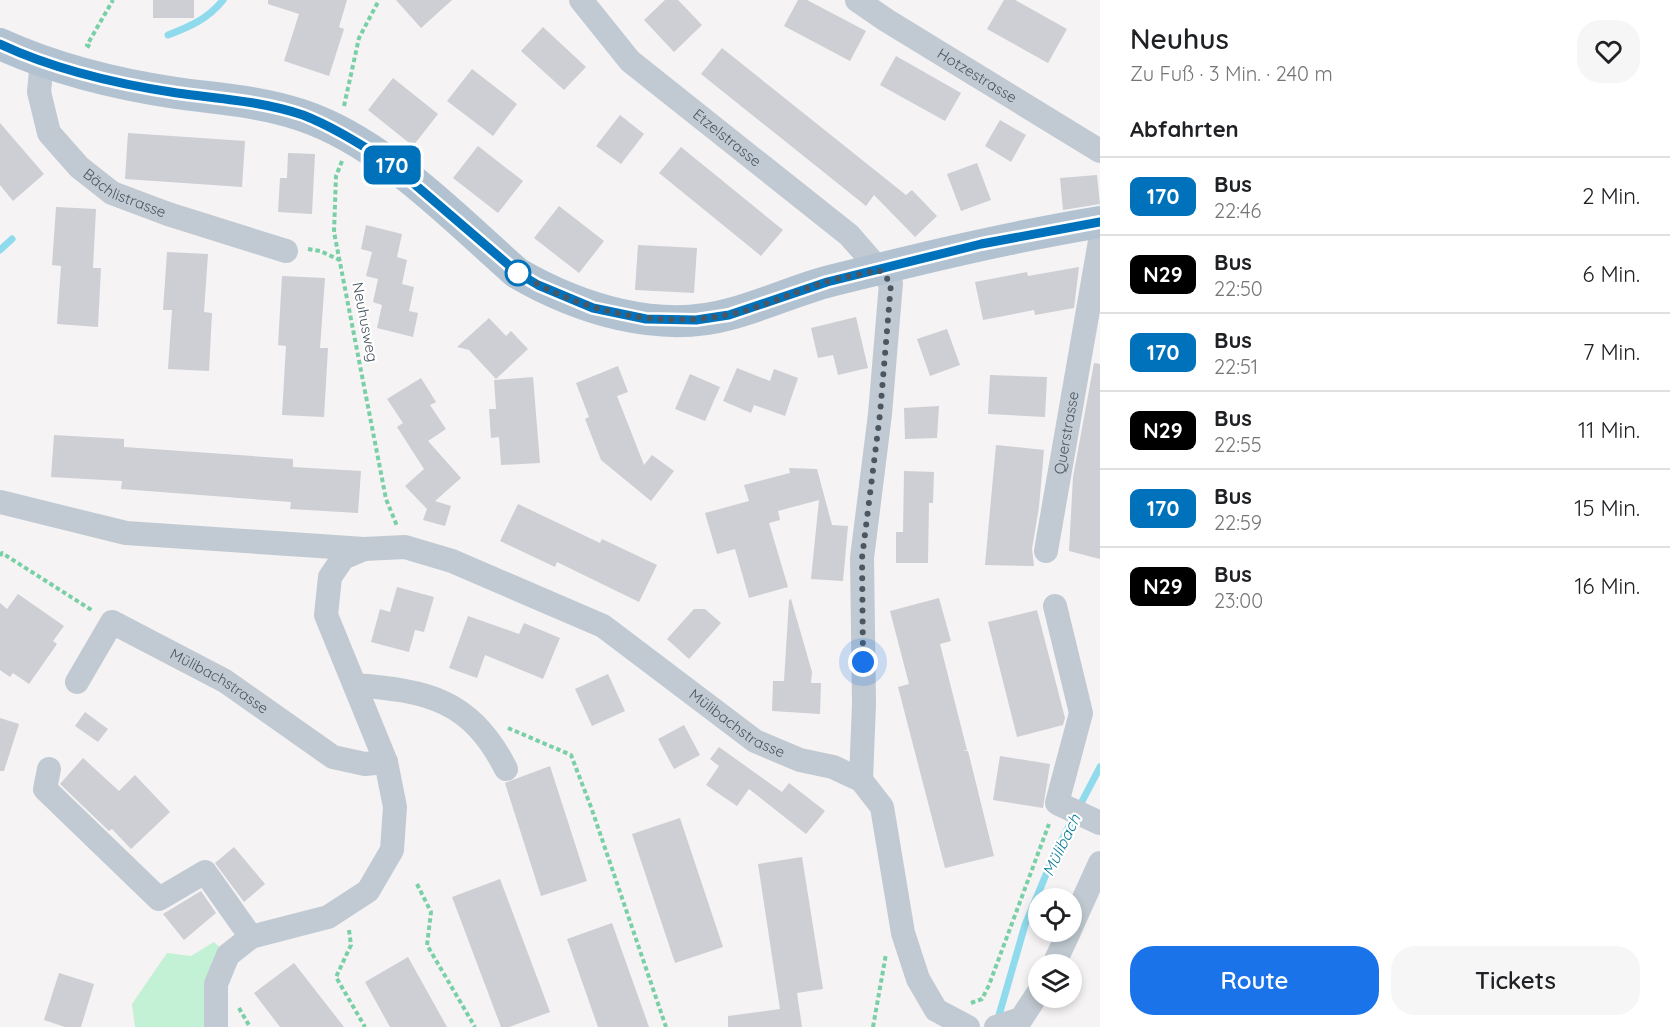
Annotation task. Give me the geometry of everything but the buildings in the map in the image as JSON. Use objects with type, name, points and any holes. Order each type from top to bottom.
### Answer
[{"type":"main road","points":[[0,45],[42,61],[132,86],[258,102],[304,116],[338,132],[391,164],[518,273],[538,285],[593,308],[646,319],[696,320],[729,315],[827,282],[981,244],[1100,222]]},
{"type":"street","name":"Etzelstrasse","points":[[581,0],[630,62],[849,235],[891,283],[880,414],[862,558],[864,704],[861,780]]},
{"type":"street","name":"Hotzestrasse","points":[[857,0],[886,21],[1100,151]]},
{"type":"street","name":"Bächlistrasse","points":[[42,61],[39,92],[49,133],[87,173],[112,193],[168,214],[286,251]]},
{"type":"street","name":"Querstrasse","points":[[1047,551],[1093,318],[1100,240]]},
{"type":"street","name":"Mülibachstrasse","points":[[0,502],[126,533],[364,549],[405,547],[452,561],[603,626],[755,741],[800,760],[833,767],[861,780],[882,807],[903,933],[918,979],[936,1010],[968,1027]]},
{"type":"street","name":"Mülibachstrasse","points":[[216,1027],[216,984],[228,955],[251,937],[328,917],[368,891],[392,850],[395,807],[386,762],[326,615],[330,577],[343,558],[364,549]]},
{"type":"street","points":[[1055,606],[1081,713],[1058,803],[1093,820]]},
{"type":"street","name":"Mülibachstrasse","points":[[112,622],[225,681],[333,757],[366,764],[386,762]]},
{"type":"street","points":[[77,682],[112,622]]},
{"type":"street","points":[[355,685],[404,689],[441,700],[470,719],[493,742],[507,769]]},
{"type":"street","points":[[49,769],[45,789],[159,899],[205,872],[251,937]]},
{"type":"street","points":[[1082,903],[1100,863]]},
{"type":"street","points":[[996,1027],[1021,1019],[1028,1008]]},
{"type":"path","points":[[89,42],[113,0]]},
{"type":"path","points":[[338,132],[359,38],[379,0]]},
{"type":"path","name":"Neuhusweg","points":[[351,165],[343,160],[337,167],[334,232],[386,499],[405,547]]},
{"type":"path","points":[[286,251],[301,249],[320,251],[341,260]]},
{"type":"path","points":[[0,555],[2,553],[112,622]]},
{"type":"path","points":[[506,728],[571,755],[666,1027]]},
{"type":"path","points":[[931,1001],[967,1004],[982,999],[1058,803]]},
{"type":"path","points":[[417,884],[431,912],[427,945],[475,1027]]},
{"type":"path","points":[[346,905],[351,945],[336,976],[365,1027]]},
{"type":"path","points":[[873,1027],[888,938],[903,933]]},
{"type":"green space","points":[[214,942],[228,955],[216,1027],[135,1027],[132,1004],[167,953],[191,956]]},
{"type":"waterway","points":[[168,35],[205,17],[223,0]]},
{"type":"waterway","points":[[0,250],[12,239]]},
{"type":"waterway","name":"Mülibach","points":[[997,1022],[1025,925],[1055,853],[1100,767]]},
{"type":"bus line","name":"170","points":[[0,44],[42,61],[132,86],[258,102],[304,116],[338,132],[391,164],[518,273],[538,285],[593,308],[646,319],[696,320],[729,315],[827,282],[981,244],[1100,222]]},
{"type":"route","points":[[518,273],[538,285],[593,308],[646,319],[696,320],[729,315],[827,282],[879,270],[891,283],[880,414],[862,558],[863,662]]}]
